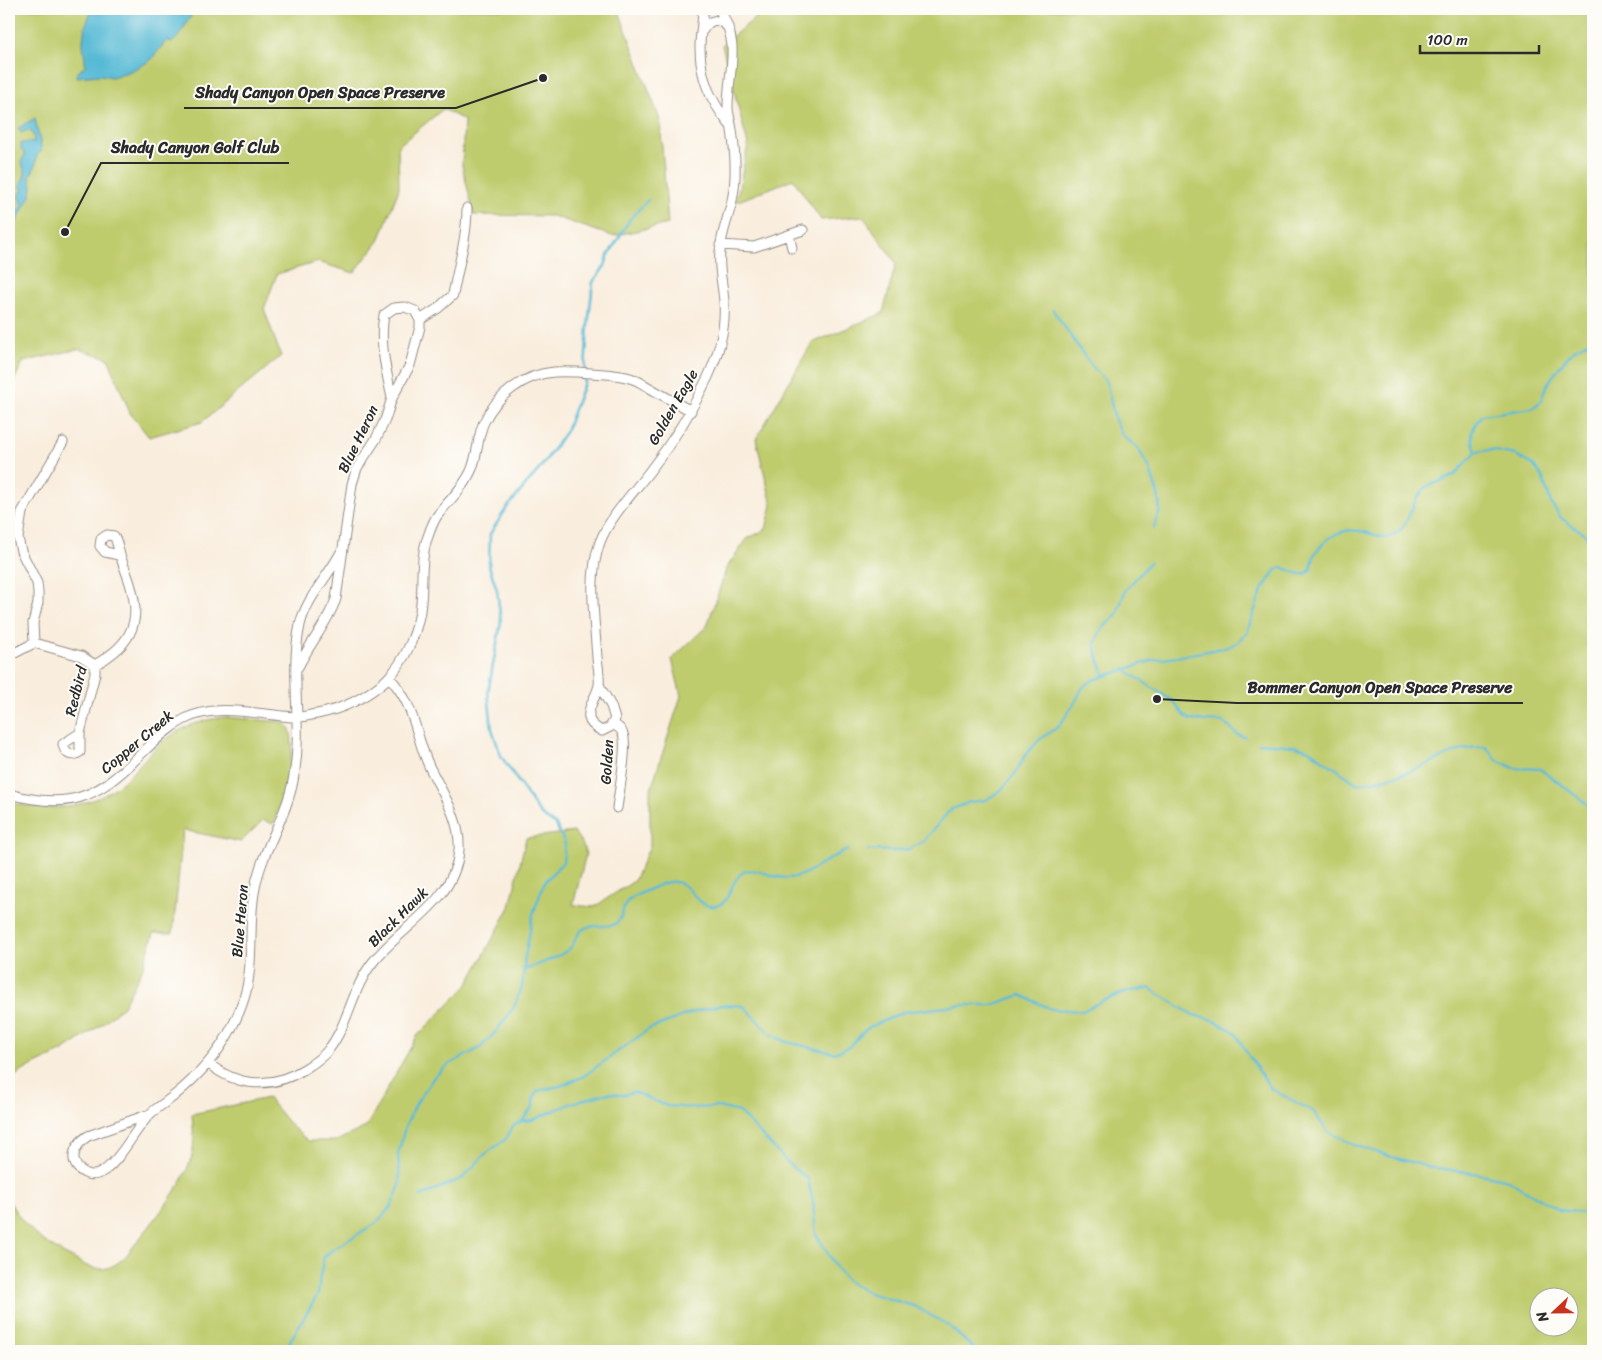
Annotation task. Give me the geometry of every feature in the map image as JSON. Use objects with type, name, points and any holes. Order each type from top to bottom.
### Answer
[{"type":"street","points":[[703,9],[701,61],[705,83],[716,106],[732,127]]},
{"type":"street","name":"Golden Eagle","points":[[599,685],[611,706],[615,720],[610,727],[602,730],[595,727],[589,720],[588,712],[599,685],[593,584],[595,558],[600,541],[608,526],[658,461],[691,411],[709,375],[721,341],[724,325],[724,302],[719,254],[722,234],[733,196],[736,174],[732,127],[728,108],[733,64],[732,44],[726,20],[719,9]]},
{"type":"street","points":[[701,32],[708,22],[714,20],[722,22],[728,27]]},
{"type":"street","points":[[420,320],[453,295],[463,250],[467,224],[467,208]]},
{"type":"street","points":[[720,245],[754,247],[803,230]]},
{"type":"street","points":[[789,235],[792,248]]},
{"type":"street","name":"Blue Heron","points":[[296,671],[308,648],[332,611],[336,599],[341,552],[352,484],[357,468],[376,439],[392,398],[410,365],[417,344],[420,320],[415,311],[405,307],[394,308],[384,315],[382,327],[383,355],[392,398]]},
{"type":"street","name":"Copper Creek","points":[[9,794],[40,801],[68,800],[104,787],[118,777],[159,737],[183,720],[202,713],[232,711],[297,718],[332,711],[361,699],[389,678],[406,653],[418,625],[423,559],[426,543],[435,518],[460,489],[470,472],[484,422],[496,404],[509,390],[531,378],[552,372],[610,374],[633,379],[691,411]]},
{"type":"street","points":[[34,643],[33,623],[38,603],[37,583],[22,551],[18,538],[19,525],[22,512],[63,442]]},
{"type":"street","name":"Blue Heron","points":[[150,1114],[79,1141],[74,1150],[74,1160],[85,1173],[91,1175],[105,1171],[150,1114],[198,1076],[231,1030],[247,986],[252,904],[255,886],[290,796],[297,758],[296,671],[300,624],[312,596],[332,571],[341,552]]},
{"type":"street","name":"Redbird","points":[[80,733],[95,674],[94,664],[102,661],[120,647],[133,628],[135,604],[133,590],[119,555]]},
{"type":"street","points":[[9,656],[34,643],[81,656],[94,664]]},
{"type":"street","name":"Black Hawk","points":[[208,1063],[220,1073],[241,1082],[257,1084],[278,1081],[300,1072],[316,1062],[329,1050],[361,980],[374,961],[435,902],[454,873],[459,851],[458,830],[429,766],[409,706],[389,678]]},
{"type":"street","name":"Golden","points":[[612,724],[620,729],[624,735],[625,746],[617,808]]},
{"type":"green space","points":[[9,9],[618,9],[660,120],[668,224],[612,236],[553,216],[474,215],[462,165],[464,120],[443,109],[398,146],[399,189],[379,241],[354,273],[318,262],[277,274],[264,309],[281,356],[202,422],[149,437],[130,413],[108,358],[78,349],[23,362],[9,391]]},
{"type":"green space","points":[[766,9],[1593,9],[1593,1351],[9,1351],[9,1200],[28,1227],[54,1248],[92,1268],[103,1269],[114,1265],[126,1256],[181,1182],[193,1151],[192,1114],[268,1098],[291,1126],[308,1141],[336,1141],[366,1127],[417,1036],[467,986],[510,907],[526,838],[574,832],[582,843],[586,854],[573,905],[594,907],[634,881],[650,846],[650,792],[681,696],[672,659],[707,626],[727,567],[747,539],[766,529],[772,505],[756,439],[812,343],[883,313],[896,263],[863,216],[821,220],[793,179],[736,202],[748,145],[722,45]]},
{"type":"green space","points":[[224,717],[284,722],[290,729],[292,740],[289,770],[273,824],[263,820],[241,842],[183,830],[173,933],[154,933],[142,970],[123,1006],[101,1025],[63,1051],[16,1075],[9,1087],[9,802],[54,808],[84,803],[98,798],[124,781],[154,749],[173,734],[206,720]]},
{"type":"water","points":[[94,9],[188,9],[191,17],[172,43],[167,40],[150,61],[131,71],[112,77],[101,75],[77,77],[77,73],[85,66],[84,34],[87,20]]},
{"type":"water","points":[[35,118],[42,151],[37,155],[35,167],[30,176],[32,185],[31,196],[16,223],[9,229],[10,210],[18,210],[22,203],[19,196],[23,189],[19,186],[25,171],[21,161],[25,155],[21,149],[21,143],[34,142],[33,134],[28,130],[21,133],[18,128]]},
{"type":"waterway","points":[[9,53],[15,47],[14,23],[18,9]]},
{"type":"waterway","points":[[284,1351],[318,1294],[324,1257],[333,1249],[375,1224],[391,1207],[400,1185],[398,1155],[405,1127],[417,1102],[434,1077],[448,1065],[480,1048],[494,1034],[513,1009],[522,987],[525,957],[533,914],[544,883],[563,862],[565,843],[556,825],[540,814],[501,756],[492,729],[488,692],[501,622],[497,590],[489,566],[490,534],[506,509],[541,467],[566,431],[584,383],[593,282],[605,266],[608,256],[630,219],[648,200]]},
{"type":"waterway","points":[[1053,310],[1090,364],[1106,381],[1115,420],[1123,436],[1137,447],[1149,467],[1158,494],[1160,511],[1153,529]]},
{"type":"waterway","points":[[1476,452],[1472,432],[1482,415],[1533,408],[1541,401],[1546,386],[1562,363],[1574,350],[1593,341]]},
{"type":"waterway","points":[[868,850],[893,851],[909,849],[923,842],[950,810],[970,802],[986,800],[1001,790],[1015,774],[1026,754],[1039,740],[1059,726],[1083,687],[1093,680],[1154,660],[1228,647],[1238,642],[1247,632],[1262,590],[1274,572],[1282,567],[1299,574],[1307,573],[1311,569],[1315,554],[1320,547],[1327,540],[1341,532],[1350,530],[1387,538],[1400,531],[1417,498],[1426,487],[1454,476],[1476,452],[1491,450],[1515,455],[1533,465],[1542,476],[1551,503],[1561,518],[1585,534],[1593,546]]},
{"type":"waterway","points":[[1105,676],[1095,643],[1101,630],[1117,614],[1125,591],[1150,562]]},
{"type":"waterway","points":[[1125,670],[1173,701],[1190,720],[1223,722],[1238,735],[1245,737]]},
{"type":"waterway","points":[[1259,743],[1296,746],[1309,750],[1358,784],[1402,774],[1458,751],[1486,747],[1497,760],[1514,768],[1540,769],[1593,808]]},
{"type":"waterway","points":[[524,970],[564,953],[571,947],[582,930],[590,926],[615,924],[620,919],[628,901],[660,885],[669,882],[682,884],[700,901],[710,906],[717,906],[726,899],[734,882],[746,871],[752,870],[786,878],[794,877],[848,850]]},
{"type":"waterway","points":[[522,1121],[533,1107],[537,1091],[560,1086],[584,1076],[649,1029],[691,1013],[720,1005],[744,1006],[770,1034],[787,1042],[834,1053],[849,1047],[866,1029],[903,1012],[963,1005],[992,1005],[1021,995],[1051,1009],[1083,1011],[1102,1001],[1130,991],[1149,988],[1193,1015],[1213,1020],[1235,1032],[1271,1089],[1314,1112],[1327,1131],[1354,1145],[1430,1167],[1508,1180],[1559,1210],[1593,1214]]},
{"type":"waterway","points":[[421,1196],[463,1178],[484,1155],[506,1139],[513,1126],[522,1121],[532,1120],[572,1103],[608,1093],[622,1095],[634,1092],[667,1106],[718,1107],[739,1112],[791,1166],[808,1179],[816,1234],[837,1269],[850,1283],[869,1293],[914,1306],[948,1325],[975,1350],[985,1351]]},
{"type":"place","name":"Shady Canyon Open Space Preserve","points":[[543,78]]},
{"type":"place","name":"Shady Canyon Golf Club","points":[[65,232]]},
{"type":"place","name":"Bommer Canyon Open Space Preserve","points":[[1157,699]]}]
